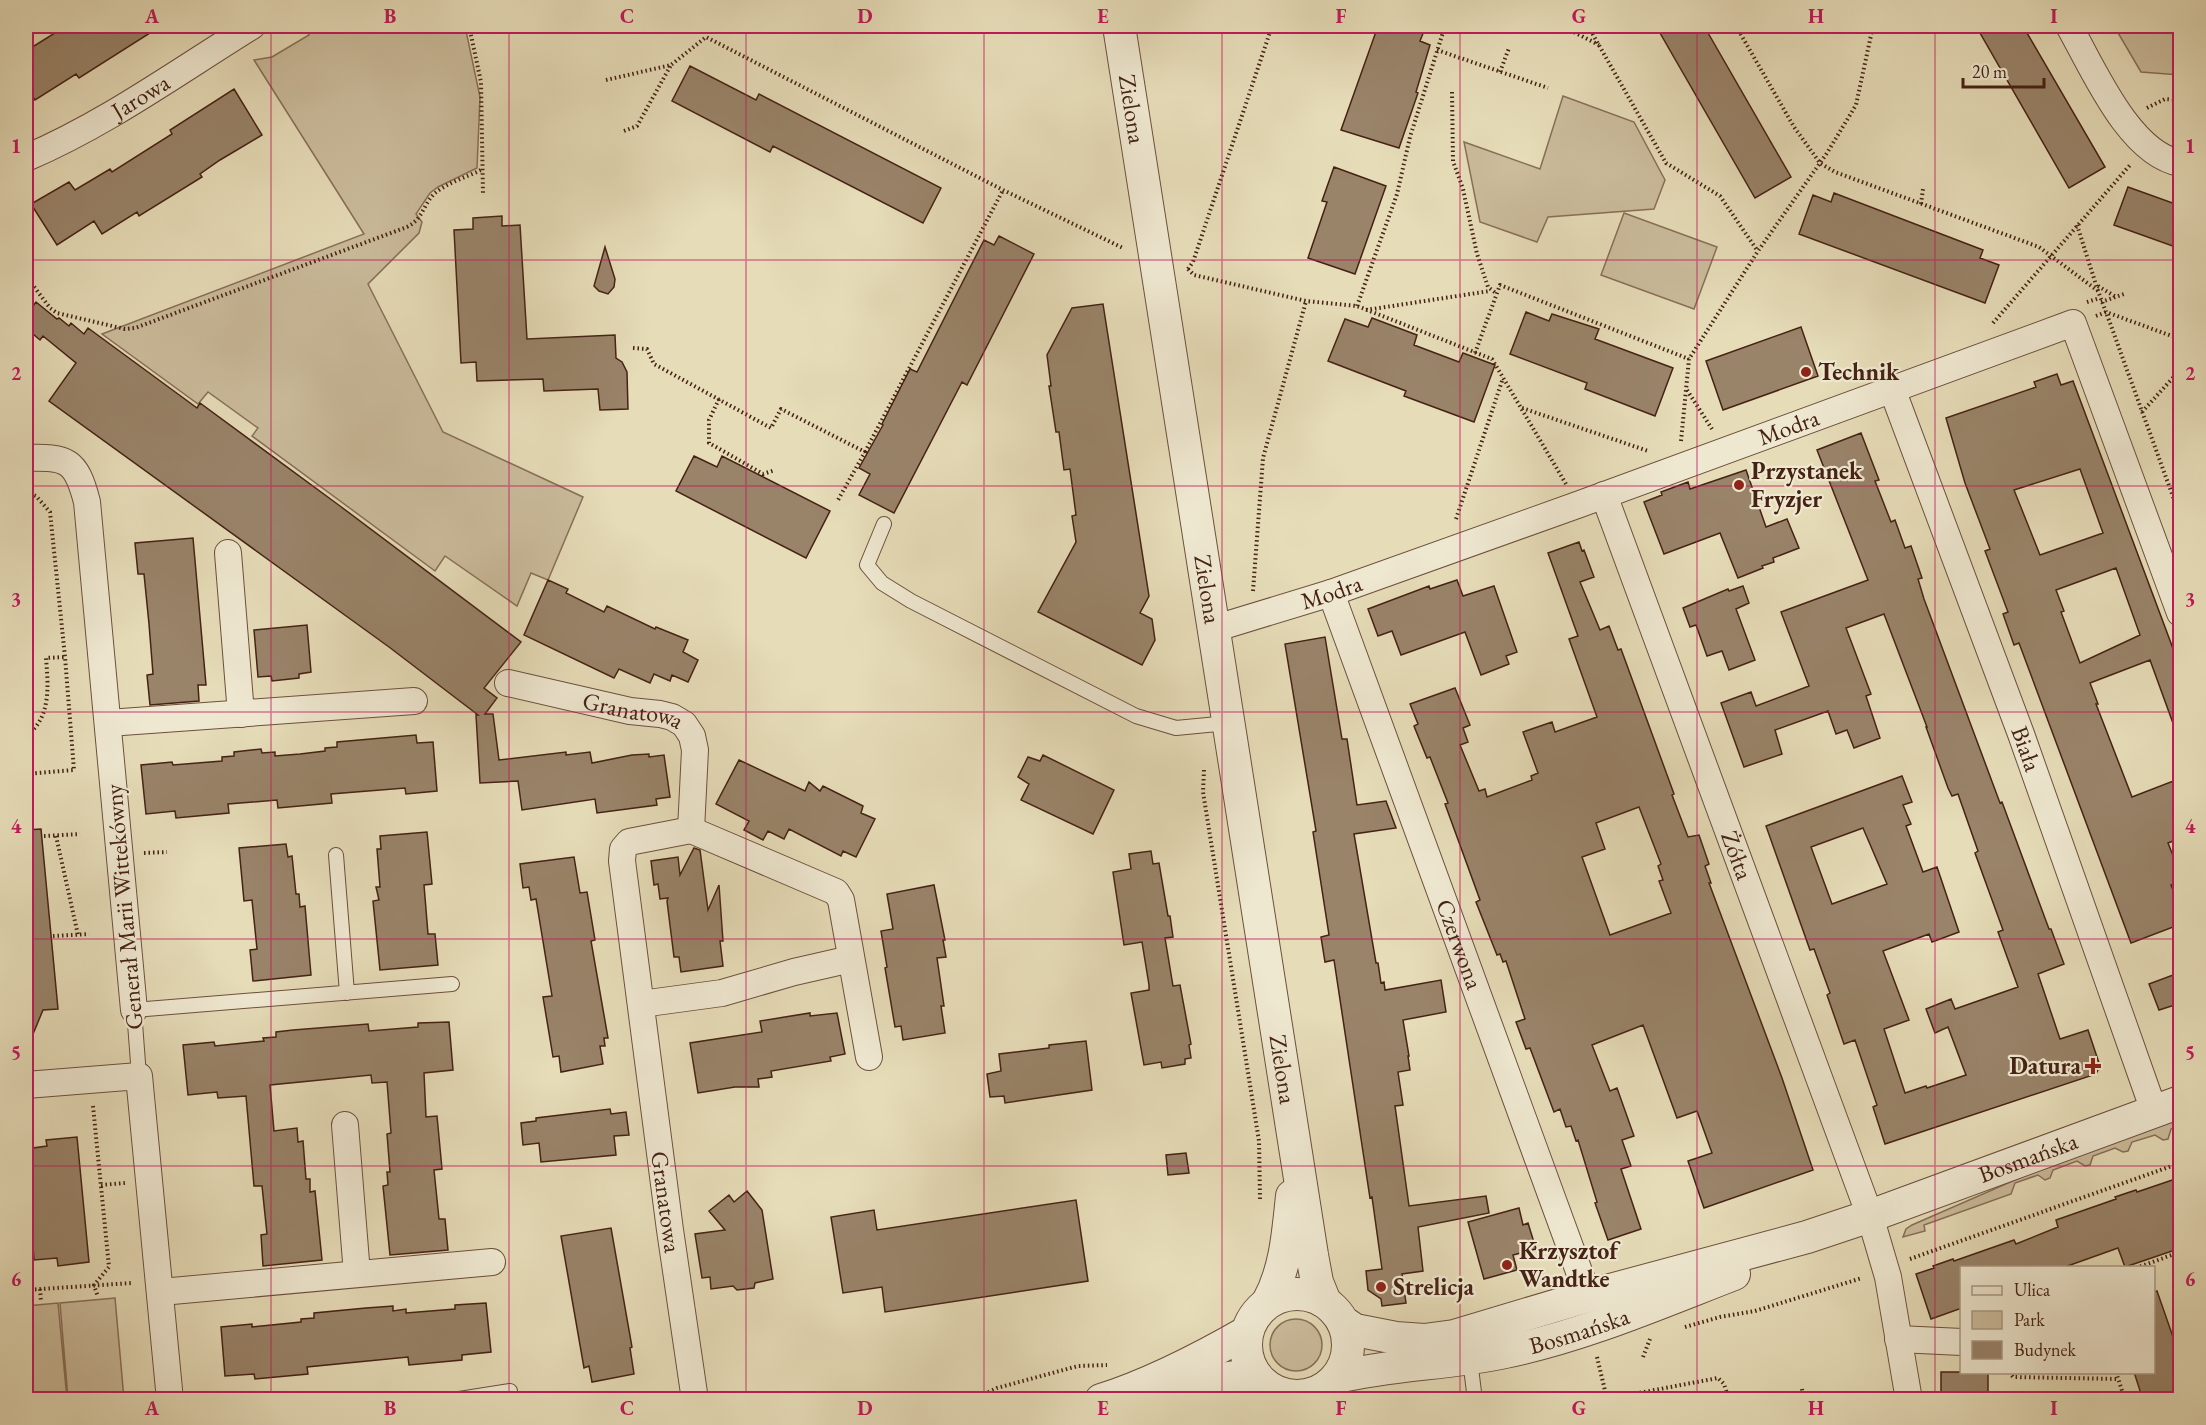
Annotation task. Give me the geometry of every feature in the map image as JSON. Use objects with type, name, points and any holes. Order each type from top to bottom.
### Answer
[{"type":"street","name":"Jarowa","points":[[26,158],[53,147],[105,117],[252,26]]},
{"type":"street","name":"Zielona","points":[[1119,26],[1213,629],[1214,725],[1297,1154],[1317,1282],[1334,1312]]},
{"type":"street","points":[[2069,26],[2122,120],[2146,147],[2169,161],[2181,163]]},
{"type":"street","name":"Modra","points":[[1213,629],[1331,593],[2073,324]]},
{"type":"street","points":[[2073,324],[2181,613]]},
{"type":"street","name":"Biała","points":[[1892,389],[2021,734],[2167,1107]]},
{"type":"street","name":"Generał Marii Wittekówny","points":[[26,458],[53,457],[66,461],[75,469],[82,482],[87,502],[134,1010]]},
{"type":"street","name":"Żółta","points":[[1604,495],[1870,1216],[1897,1270],[1898,1339],[1909,1400]]},
{"type":"street","points":[[228,553],[241,714]]},
{"type":"street","name":"Czerwona","points":[[1331,593],[1588,1296]]},
{"type":"street","name":"Granatowa","points":[[508,683],[630,711],[672,717],[684,724],[692,736],[695,750],[691,830],[628,842],[622,849],[622,861],[670,1230],[695,1400]]},
{"type":"street","points":[[108,723],[414,701]]},
{"type":"street","points":[[691,830],[836,892],[841,900],[869,1057]]},
{"type":"street","points":[[641,1004],[722,993],[794,972],[851,959]]},
{"type":"street","points":[[26,1085],[139,1076]]},
{"type":"street","name":"Generał Marii Wittekówny","points":[[139,1076],[170,1400]]},
{"type":"street","name":"Bosmańska","points":[[1334,1312],[1355,1330],[1374,1335],[1424,1340],[1464,1334],[1588,1296],[1807,1237],[2167,1107]]},
{"type":"street","points":[[345,1125],[357,1274]]},
{"type":"street","name":"Zielona","points":[[1268,1302],[1279,1283],[1285,1256],[1297,1154]]},
{"type":"street","name":"Bosmańska","points":[[1338,1377],[1372,1368],[1470,1360],[1560,1337],[1743,1271],[1807,1237]]},
{"type":"street","points":[[161,1292],[492,1262]]},
{"type":"street","points":[[1115,1395],[1242,1376],[1258,1379],[1276,1392],[1298,1397],[1320,1391],[1338,1377],[1349,1345],[1334,1312],[1311,1296],[1296,1294],[1282,1296],[1268,1302],[1255,1315],[1247,1332],[1245,1344],[1246,1357],[1258,1379]]},
{"type":"street","points":[[1115,1395],[1207,1355],[1247,1332]]},
{"type":"street","points":[[1898,1339],[1960,1342]]},
{"type":"lane","points":[[884,524],[867,565],[882,584],[1136,716],[1176,728],[1214,725]]},
{"type":"lane","points":[[336,855],[347,993]]},
{"type":"lane","points":[[134,1010],[452,984]]},
{"type":"lane","name":"Generał Marii Wittekówny","points":[[134,1010],[139,1076]]},
{"type":"lane","points":[[1470,1360],[1475,1400]]},
{"type":"lane","points":[[453,1400],[510,1391]]},
{"type":"path","points":[[469,26],[482,81],[483,194]]},
{"type":"path","points":[[1272,26],[1193,262],[1188,269],[1194,275],[1306,301],[1357,306],[1492,359],[1580,504]]},
{"type":"path","points":[[1357,306],[1397,194],[1410,137],[1445,26]]},
{"type":"path","points":[[1562,26],[1599,45]]},
{"type":"path","points":[[1588,26],[1666,163],[1720,196],[1758,251]]},
{"type":"path","points":[[1736,26],[1794,127],[1820,163],[1835,172],[2039,247],[2097,289],[2116,297]]},
{"type":"path","points":[[1680,448],[1689,359],[1856,105],[1873,26]]},
{"type":"path","points":[[624,131],[637,126],[671,65],[706,37],[1003,190],[1123,248]]},
{"type":"path","points":[[1500,72],[1509,48]]},
{"type":"path","points":[[1437,50],[1548,88]]},
{"type":"path","points":[[606,80],[671,65]]},
{"type":"path","points":[[1452,92],[1453,161],[1463,189],[1477,254],[1490,291]]},
{"type":"path","points":[[2122,120],[2165,99],[2181,100]]},
{"type":"path","points":[[1993,324],[2050,255],[2146,147]]},
{"type":"path","points":[[26,276],[50,309],[57,313],[125,329],[135,328],[407,227],[416,222],[438,191],[481,170]]},
{"type":"path","points":[[1921,204],[1923,189]]},
{"type":"path","points":[[838,500],[1003,190]]},
{"type":"path","points":[[2077,225],[2101,302],[2181,516]]},
{"type":"path","points":[[1475,352],[1500,285],[1689,359]]},
{"type":"path","points":[[1366,310],[1490,291],[1497,294]]},
{"type":"path","points":[[2101,302],[2124,294]]},
{"type":"path","points":[[1252,599],[1263,458],[1306,301]]},
{"type":"path","points":[[2073,324],[2106,312],[2181,339]]},
{"type":"path","points":[[633,348],[647,349],[654,364],[771,428],[781,409],[865,452]]},
{"type":"path","points":[[2142,412],[2181,370]]},
{"type":"path","points":[[1453,530],[1503,378]]},
{"type":"path","points":[[1686,390],[1717,435]]},
{"type":"path","points":[[719,399],[709,420],[709,443],[763,474],[776,470]]},
{"type":"path","points":[[1522,408],[1649,451]]},
{"type":"path","points":[[26,492],[36,496],[50,512],[74,770],[26,774]]},
{"type":"path","points":[[26,732],[32,731],[43,715],[48,680],[46,658],[65,657]]},
{"type":"path","points":[[1214,725],[1205,757],[1203,792],[1259,1141],[1260,1207]]},
{"type":"path","points":[[44,836],[80,834]]},
{"type":"path","points":[[56,836],[78,935]]},
{"type":"path","points":[[53,936],[89,934]]},
{"type":"path","points":[[92,1100],[109,1268],[94,1285]]},
{"type":"path","points":[[1679,1329],[1720,1317],[1755,1311],[1868,1276],[1877,1280],[1897,1270],[1913,1257],[2181,1163]]},
{"type":"path","points":[[101,1185],[120,1184]]},
{"type":"path","points":[[2142,1266],[2181,1252]]},
{"type":"path","points":[[26,1290],[137,1282]]},
{"type":"path","points":[[94,1285],[98,1297]]},
{"type":"path","points":[[40,1289],[41,1301]]},
{"type":"path","points":[[1642,1358],[1654,1333]]},
{"type":"path","points":[[1596,1351],[1606,1399],[1718,1378],[1724,1384],[1729,1400]]},
{"type":"path","points":[[972,1400],[997,1388],[1078,1366],[1112,1364]]},
{"type":"path","points":[[2011,1374],[2013,1377],[2118,1379]]},
{"type":"path","points":[[2101,1374],[2102,1379]]},
{"type":"path","points":[[2117,1374],[2125,1400]]},
{"type":"path","points":[[1802,1389],[1804,1400]]},
{"type":"green space","points":[[304,26],[465,26],[480,97],[477,168],[430,193],[416,214],[422,222],[419,233],[368,284],[443,432],[583,497],[548,580],[531,573],[517,606],[445,556],[435,571],[252,436],[258,428],[208,392],[198,404],[102,334],[364,234],[254,60],[272,57],[309,35]]},
{"type":"green space","points":[[2114,26],[2180,26],[2180,75],[2141,72]]},
{"type":"green space","points":[[1563,96],[1634,122],[1665,180],[1654,209],[1548,217],[1537,242],[1480,222],[1464,142],[1540,169]]},
{"type":"green space","points":[[1624,213],[1717,247],[1694,309],[1601,275]]},
{"type":"green space","points":[[2180,1118],[2180,1126],[2171,1129],[2168,1139],[2163,1140],[2155,1135],[2132,1142],[2128,1151],[2123,1152],[2115,1148],[2093,1156],[2090,1165],[2085,1166],[2077,1161],[2053,1170],[2050,1178],[2045,1180],[2038,1175],[2015,1183],[2011,1194],[1924,1225],[1925,1231],[1903,1237],[1906,1229],[1912,1225],[2061,1160]]},
{"type":"green space","points":[[115,1298],[124,1399],[68,1399],[60,1303]]},
{"type":"green space","points":[[58,1303],[67,1399],[26,1399],[26,1306]]},
{"type":"green space","points":[[1296,1319],[1310,1323],[1318,1331],[1322,1345],[1318,1359],[1310,1367],[1296,1371],[1282,1367],[1274,1359],[1270,1345],[1274,1331],[1282,1323]]},
{"type":"building","points":[[66,26],[161,26],[79,78],[76,74],[35,100],[26,87],[26,51]]},
{"type":"building","points":[[1378,26],[1426,26],[1420,41],[1430,45],[1416,92],[1418,93],[1399,148],[1341,130]]},
{"type":"building","points":[[1656,26],[1704,26],[1791,177],[1755,198]]},
{"type":"building","points":[[1976,26],[2023,26],[2105,167],[2069,188]]},
{"type":"building","points":[[690,66],[756,100],[759,94],[941,188],[923,223],[773,146],[770,152],[672,101]]},
{"type":"building","points":[[234,89],[262,135],[220,160],[200,174],[202,177],[139,216],[137,212],[102,234],[94,221],[57,245],[31,204],[69,182],[75,190],[110,169],[112,172],[172,134],[170,130]]},
{"type":"building","points":[[1334,167],[1386,186],[1355,274],[1308,258],[1327,202],[1322,201]]},
{"type":"building","points":[[2128,187],[2181,206],[2181,249],[2114,225]]},
{"type":"building","points":[[1834,193],[1983,250],[1980,258],[1999,265],[1985,303],[1799,234],[1813,195],[1831,202]]},
{"type":"building","points":[[502,216],[502,226],[520,225],[527,339],[615,335],[616,358],[622,362],[627,372],[628,409],[600,410],[598,389],[544,391],[543,379],[477,381],[476,362],[461,363],[454,230],[473,229],[473,218]]},
{"type":"building","points":[[999,236],[1034,254],[967,385],[962,382],[894,513],[859,495],[870,474],[859,468],[910,369],[917,372],[984,240],[994,245]]},
{"type":"building","points":[[605,247],[615,279],[614,287],[608,294],[599,291],[594,286]]},
{"type":"building","points":[[36,302],[57,319],[59,318],[69,326],[71,323],[84,334],[88,328],[197,408],[200,403],[521,642],[484,688],[497,698],[485,714],[493,714],[499,760],[566,752],[566,755],[590,752],[592,763],[632,755],[649,754],[649,757],[664,755],[670,797],[656,799],[657,805],[597,813],[595,799],[522,810],[518,781],[480,783],[476,715],[478,715],[389,647],[49,401],[76,363],[43,336],[40,340],[26,328],[26,315]]},
{"type":"building","points":[[1103,304],[1149,596],[1140,613],[1152,619],[1155,640],[1142,665],[1038,612],[1076,542],[1072,516],[1076,515],[1070,469],[1064,470],[1059,432],[1056,432],[1047,355],[1072,308]]},
{"type":"building","points":[[1526,312],[1549,321],[1552,314],[1599,329],[1595,339],[1673,368],[1655,416],[1585,389],[1587,383],[1510,354]]},
{"type":"building","points":[[1372,318],[1417,335],[1414,345],[1459,362],[1463,353],[1495,365],[1474,422],[1404,396],[1406,391],[1328,361],[1345,319],[1368,327]]},
{"type":"building","points":[[1801,327],[1818,376],[1723,410],[1706,361]]},
{"type":"building","points":[[2057,374],[2061,385],[2073,381],[2181,670],[2181,737],[2178,737],[2150,660],[2090,683],[2132,797],[2181,778],[2181,838],[2168,843],[2181,876],[2181,882],[2171,885],[2181,911],[2181,924],[2131,943],[2019,643],[2014,645],[2003,614],[2008,612],[1985,551],[1990,549],[1965,483],[1946,418],[2036,387],[2034,382]],"holes":[[[2080,469],[2103,533],[2040,555],[2014,490]],[[2116,568],[2140,635],[2080,663],[2061,612],[2064,611],[2056,590]]]},
{"type":"building","points":[[1861,433],[1879,480],[1875,481],[1891,522],[1895,520],[1905,548],[1911,546],[1922,578],[1918,579],[1924,599],[2000,803],[2002,802],[2064,964],[2038,974],[2060,1039],[2088,1030],[2100,1066],[2096,1074],[1885,1144],[1873,1107],[1877,1105],[1855,1040],[1844,1044],[1827,995],[1830,993],[1814,949],[1810,950],[1766,826],[1902,776],[1912,802],[1903,805],[1911,824],[1906,826],[1923,872],[1937,867],[1959,932],[1932,942],[1929,934],[1883,951],[1909,1020],[1884,1029],[1905,1093],[1966,1075],[1948,1027],[1935,1033],[1926,1009],[1951,999],[1955,1009],[2018,987],[1998,932],[2003,930],[1975,853],[1978,851],[1958,794],[1952,796],[1948,788],[1884,614],[1846,628],[1871,694],[1866,696],[1880,738],[1854,748],[1847,730],[1836,734],[1828,711],[1775,730],[1782,754],[1744,767],[1721,703],[1751,692],[1756,706],[1809,686],[1781,612],[1868,580],[1817,450]],"holes":[[[1863,828],[1887,884],[1832,904],[1811,847]]]},
{"type":"building","points":[[694,456],[717,467],[722,456],[830,511],[806,558],[676,491]]},
{"type":"building","points":[[1746,470],[1766,527],[1787,519],[1799,548],[1773,558],[1774,562],[1738,578],[1720,533],[1664,554],[1644,502],[1662,495],[1661,492],[1688,482],[1690,489]]},
{"type":"building","points":[[193,538],[206,685],[198,685],[199,701],[150,705],[147,675],[153,674],[149,624],[144,574],[138,574],[135,543]]},
{"type":"building","points":[[1579,542],[1582,551],[1584,550],[1594,577],[1580,582],[1600,630],[1609,626],[1618,650],[1621,649],[1688,837],[1699,835],[1709,864],[1705,866],[1711,883],[1709,883],[1782,1078],[1813,1170],[1704,1208],[1688,1161],[1712,1153],[1697,1111],[1677,1118],[1643,1025],[1592,1045],[1610,1091],[1617,1088],[1634,1136],[1622,1140],[1631,1166],[1621,1169],[1641,1229],[1608,1240],[1595,1203],[1597,1202],[1578,1140],[1576,1141],[1571,1126],[1566,1127],[1560,1109],[1554,1112],[1530,1048],[1526,1049],[1516,1022],[1525,1019],[1506,961],[1503,962],[1500,954],[1497,955],[1476,902],[1480,900],[1445,804],[1448,803],[1430,757],[1427,758],[1414,726],[1418,724],[1410,704],[1455,688],[1470,725],[1463,728],[1468,742],[1460,745],[1479,791],[1485,789],[1487,797],[1532,780],[1531,776],[1538,773],[1523,732],[1552,722],[1555,732],[1597,717],[1569,639],[1578,636],[1548,553]],"holes":[[[1639,807],[1661,864],[1658,866],[1663,880],[1659,881],[1671,913],[1610,935],[1582,857],[1605,849],[1596,823]]]},
{"type":"building","points":[[548,580],[568,589],[566,593],[604,612],[607,606],[655,629],[656,627],[688,640],[683,652],[698,660],[688,682],[672,675],[670,681],[654,674],[650,683],[619,669],[614,678],[524,635]]},
{"type":"building","points":[[1457,580],[1463,596],[1494,586],[1517,652],[1506,656],[1509,664],[1481,675],[1465,632],[1401,655],[1392,631],[1378,636],[1368,609],[1429,586],[1430,589]]},
{"type":"building","points":[[1743,586],[1749,603],[1736,609],[1755,660],[1729,670],[1722,651],[1707,656],[1696,625],[1690,627],[1683,608],[1728,589],[1729,591]]},
{"type":"building","points":[[307,625],[311,672],[299,674],[299,678],[272,681],[271,676],[258,677],[254,630]]},
{"type":"building","points":[[1325,637],[1342,739],[1347,739],[1357,805],[1386,801],[1396,828],[1354,834],[1381,983],[1384,982],[1385,990],[1441,980],[1446,1012],[1403,1020],[1410,1070],[1398,1072],[1403,1105],[1395,1106],[1409,1206],[1486,1196],[1489,1213],[1418,1227],[1423,1271],[1402,1274],[1406,1303],[1382,1306],[1381,1299],[1368,1290],[1366,1271],[1382,1269],[1334,960],[1325,962],[1321,937],[1329,935],[1313,832],[1316,831],[1285,644]]},
{"type":"building","points":[[416,735],[417,743],[433,742],[437,791],[406,794],[405,788],[331,794],[332,803],[278,808],[277,800],[228,804],[229,813],[176,818],[175,811],[146,814],[141,765],[222,761],[222,757],[234,756],[234,752],[261,749],[262,753],[275,752],[275,756],[300,754],[325,751],[325,748],[337,747],[337,742]]},
{"type":"building","points":[[1043,755],[1114,790],[1093,834],[1021,800],[1029,784],[1018,777],[1028,757],[1040,761]]},
{"type":"building","points":[[739,760],[805,791],[809,782],[820,791],[823,786],[863,806],[861,813],[875,819],[856,857],[843,851],[841,856],[789,829],[784,839],[768,831],[763,840],[744,830],[749,821],[716,804]]},
{"type":"building","points":[[41,829],[58,1009],[43,1010],[26,1051],[26,830]]},
{"type":"building","points":[[427,832],[432,884],[424,885],[428,934],[435,934],[438,965],[380,970],[373,901],[379,900],[376,887],[380,887],[377,849],[381,849],[380,836]]},
{"type":"building","points":[[286,844],[288,857],[292,856],[296,894],[299,894],[300,907],[305,906],[311,975],[253,981],[250,950],[257,949],[252,900],[244,901],[239,848]]},
{"type":"building","points":[[694,848],[700,850],[708,910],[719,885],[723,966],[681,972],[679,957],[674,957],[668,898],[660,899],[658,884],[654,885],[651,861],[678,857],[680,875]]},
{"type":"building","points":[[1151,851],[1153,864],[1159,863],[1168,916],[1170,916],[1173,937],[1165,938],[1173,986],[1180,985],[1191,1044],[1189,1045],[1191,1058],[1185,1059],[1185,1064],[1162,1068],[1161,1062],[1144,1065],[1131,993],[1149,990],[1149,985],[1142,942],[1124,945],[1113,872],[1131,869],[1129,854]]},
{"type":"building","points":[[574,857],[580,893],[587,892],[595,940],[591,941],[608,1038],[604,1038],[605,1046],[600,1046],[603,1064],[561,1072],[559,1056],[553,1057],[543,997],[552,996],[536,899],[531,900],[529,887],[523,888],[520,864]]},
{"type":"building","points":[[934,885],[945,940],[943,940],[946,957],[937,958],[944,1006],[941,1006],[945,1033],[903,1040],[901,1026],[895,1027],[885,968],[887,967],[881,931],[893,929],[887,894]]},
{"type":"building","points":[[2181,972],[2181,1003],[2159,1010],[2149,984]]},
{"type":"building","points":[[810,1013],[810,1016],[837,1013],[845,1054],[830,1057],[831,1061],[771,1071],[772,1077],[758,1079],[759,1087],[735,1087],[698,1093],[690,1043],[762,1032],[760,1021]]},
{"type":"building","points":[[449,1022],[453,1070],[424,1073],[426,1117],[437,1116],[442,1169],[434,1170],[439,1219],[445,1219],[448,1250],[390,1255],[383,1186],[388,1185],[387,1172],[390,1172],[387,1134],[391,1133],[387,1082],[372,1083],[371,1075],[270,1085],[274,1131],[297,1128],[298,1142],[303,1141],[306,1179],[310,1179],[310,1192],[315,1191],[322,1260],[263,1266],[261,1235],[267,1234],[262,1186],[254,1186],[246,1096],[218,1098],[217,1092],[188,1095],[183,1045],[214,1042],[215,1046],[264,1041],[263,1038],[276,1037],[276,1032],[293,1030],[368,1024],[369,1031],[418,1027],[418,1023]]},
{"type":"building","points":[[1086,1041],[1092,1090],[1005,1103],[1004,1096],[990,1097],[987,1074],[1001,1071],[999,1054]]},
{"type":"building","points":[[610,1109],[611,1114],[626,1112],[629,1135],[614,1136],[616,1155],[541,1162],[539,1143],[523,1145],[521,1123],[536,1121],[536,1118]]},
{"type":"building","points":[[77,1137],[89,1262],[58,1266],[57,1258],[34,1260],[26,1149],[47,1146],[46,1140]]},
{"type":"building","points":[[1186,1153],[1189,1173],[1168,1175],[1166,1155]]},
{"type":"building","points":[[2181,1177],[2181,1248],[2128,1266],[2125,1266],[2118,1248],[2068,1266],[1960,1266],[1960,1309],[1931,1319],[1916,1274],[1953,1259],[1954,1261],[2014,1240],[2016,1244],[2058,1227],[2056,1220],[2116,1199],[2115,1197],[2136,1190],[2137,1192]]},
{"type":"building","points":[[747,1191],[762,1210],[773,1279],[755,1283],[754,1288],[737,1290],[733,1286],[711,1289],[710,1277],[702,1278],[695,1234],[725,1230],[709,1211],[729,1195],[734,1202]]},
{"type":"building","points":[[1076,1200],[1088,1281],[885,1312],[882,1287],[843,1293],[831,1217],[874,1210],[877,1230]]},
{"type":"building","points":[[1519,1208],[1523,1225],[1528,1223],[1536,1249],[1513,1255],[1517,1270],[1484,1279],[1468,1222]]},
{"type":"building","points":[[611,1228],[632,1347],[630,1348],[634,1374],[592,1382],[589,1366],[584,1368],[561,1236]]},
{"type":"building","points":[[2157,1291],[2181,1360],[2181,1400],[2143,1400],[2135,1374],[2155,1374],[2155,1292]]},
{"type":"building","points":[[486,1303],[491,1352],[462,1355],[462,1360],[409,1365],[408,1357],[307,1367],[308,1374],[255,1379],[254,1374],[225,1376],[221,1327],[252,1324],[252,1327],[301,1322],[301,1319],[314,1318],[314,1313],[366,1308],[393,1306],[393,1311],[406,1309],[406,1313],[455,1309],[455,1305]]},
{"type":"building","points":[[1941,1372],[1988,1374],[1988,1400],[1941,1400]]},
{"type":"place","name":"Technik","points":[[1806,372]]},
{"type":"place","name":"Przystanek Fryzjer","points":[[1739,485]]},
{"type":"place","name":"Datura","points":[[2093,1066]]},
{"type":"place","name":"Krzysztof Wandtke","points":[[1507,1265]]},
{"type":"place","name":"Strelicja","points":[[1381,1287]]}]
